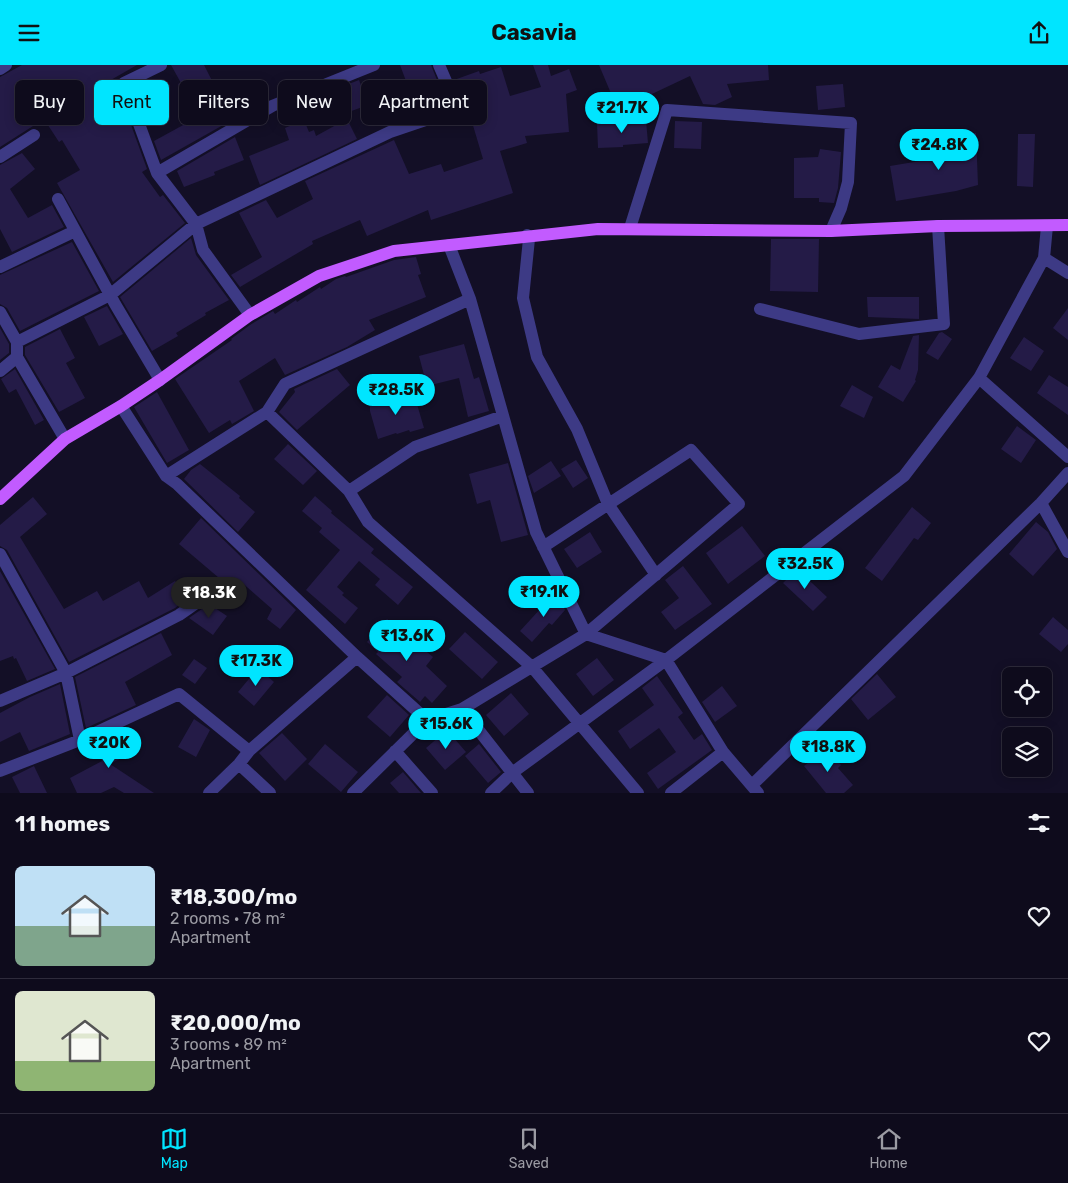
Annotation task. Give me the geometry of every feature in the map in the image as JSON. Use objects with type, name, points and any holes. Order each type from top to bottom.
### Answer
[{"type":"main road","points":[[0,499],[65,439],[121,406],[160,380],[250,315],[319,276],[394,251],[527,235],[598,229],[831,231],[1068,225]]},
{"type":"street","points":[[0,69],[6,65]]},
{"type":"street","points":[[161,65],[124,83],[157,173],[196,225],[202,250],[250,315]]},
{"type":"street","points":[[157,173],[272,106],[374,65]]},
{"type":"street","points":[[17,342],[110,295],[196,225],[390,132],[458,109],[439,65]]},
{"type":"street","points":[[630,228],[667,110],[851,123],[848,183],[841,208],[831,231]]},
{"type":"street","points":[[0,157],[34,135]]},
{"type":"street","points":[[58,199],[110,295],[160,380]]},
{"type":"street","points":[[760,309],[859,334],[944,324],[938,227]]},
{"type":"street","points":[[491,793],[512,773],[666,659],[904,476],[980,378],[1044,258],[1047,227]]},
{"type":"street","points":[[0,267],[75,231]]},
{"type":"street","points":[[527,235],[529,239],[523,298],[537,357],[577,429],[608,504],[656,575]]},
{"type":"street","points":[[449,245],[470,299],[536,532],[586,634],[666,659],[723,752],[755,789],[1041,503],[1068,473]]},
{"type":"street","points":[[1044,258],[1068,273]]},
{"type":"street","points":[[166,476],[267,412],[285,384],[470,299]]},
{"type":"street","points":[[0,313],[17,342],[17,357],[65,439]]},
{"type":"street","points":[[0,371],[17,357]]},
{"type":"street","points":[[980,378],[1068,457]]},
{"type":"street","points":[[121,406],[166,476],[177,484],[358,657],[427,720]]},
{"type":"street","points":[[267,412],[349,491],[368,522],[532,667],[638,793]]},
{"type":"street","points":[[349,491],[415,447],[503,416]]},
{"type":"street","points":[[353,793],[427,720],[462,709],[586,634],[739,504],[691,450],[543,547]]},
{"type":"street","points":[[1041,503],[1068,553]]},
{"type":"street","points":[[0,554],[66,673],[80,741]]},
{"type":"street","points":[[0,701],[66,673],[179,615],[209,594]]},
{"type":"street","points":[[209,793],[239,764],[249,751],[358,657]]},
{"type":"street","points":[[0,771],[80,741],[179,694],[249,751]]},
{"type":"street","points":[[462,709],[528,793]]},
{"type":"street","points":[[395,751],[432,793]]},
{"type":"street","points":[[671,793],[723,752]]},
{"type":"street","points":[[239,764],[270,793]]},
{"type":"building","points":[[22,65],[137,65],[111,80],[94,80],[94,125],[131,125],[147,169],[142,172],[160,197],[163,195],[185,223],[113,282],[57,183],[80,170],[62,140],[59,142],[48,125],[84,125],[84,80],[15,80],[15,125],[35,125],[0,147],[0,77]]},
{"type":"building","points":[[171,65],[204,65],[212,80],[179,80]]},
{"type":"building","points":[[400,65],[431,65],[437,80],[406,80]]},
{"type":"building","points":[[533,65],[548,65],[551,76],[569,69],[577,90],[566,94],[569,132],[525,136],[527,143],[500,151],[513,193],[431,220],[428,210],[367,236],[360,220],[312,241],[313,244],[240,287],[231,275],[262,257],[239,213],[266,200],[277,218],[313,199],[305,181],[394,140],[409,174],[441,164],[444,172],[483,159],[473,125],[487,125],[487,80],[454,80],[479,71],[480,74],[501,67],[510,96],[541,87]]},
{"type":"building","points":[[599,65],[768,65],[769,80],[727,84],[732,97],[715,105],[703,104],[690,76],[618,110]]},
{"type":"building","points":[[359,80],[361,86],[361,108],[351,111],[351,83]]},
{"type":"building","points":[[843,84],[845,107],[818,110],[816,86]]},
{"type":"building","points":[[646,120],[648,143],[598,148],[597,123]]},
{"type":"building","points":[[675,121],[702,122],[701,149],[674,148]]},
{"type":"building","points":[[183,125],[223,125],[161,160],[154,141]]},
{"type":"building","points":[[292,125],[306,125],[309,132],[314,130],[316,136],[336,125],[350,125],[357,139],[260,185],[249,156],[289,140],[285,128]]},
{"type":"building","points":[[976,133],[978,185],[956,191],[896,201],[890,166],[944,157],[940,142]]},
{"type":"building","points":[[1018,134],[1035,134],[1033,187],[1017,186]]},
{"type":"building","points":[[235,137],[244,160],[214,172],[215,175],[184,187],[177,171]]},
{"type":"building","points":[[820,149],[841,152],[838,188],[834,203],[819,202],[819,198],[794,198],[794,158],[818,157]]},
{"type":"building","points":[[22,153],[35,169],[10,189],[28,218],[52,205],[64,227],[12,252],[0,229],[0,165]]},
{"type":"building","points":[[191,238],[196,255],[229,300],[205,313],[206,315],[176,333],[178,336],[152,351],[120,297]]},
{"type":"building","points":[[771,239],[819,239],[818,292],[770,291]]},
{"type":"building","points":[[72,242],[99,291],[20,331],[7,308],[0,304],[0,275]]},
{"type":"building","points":[[416,257],[421,274],[418,275],[426,297],[369,320],[375,330],[347,347],[285,375],[275,358],[239,381],[254,411],[232,424],[230,420],[209,433],[175,379],[232,340],[250,325],[273,311],[275,314],[320,287],[321,289],[336,279],[394,260]]},
{"type":"building","points":[[867,297],[919,297],[919,319],[868,317]]},
{"type":"building","points":[[107,306],[123,334],[99,346],[84,317]]},
{"type":"building","points":[[1068,308],[1068,340],[1053,328]]},
{"type":"building","points":[[0,328],[9,344],[9,353],[0,360]]},
{"type":"building","points":[[60,329],[75,358],[66,363],[85,398],[59,412],[25,355],[25,347]]},
{"type":"building","points":[[942,332],[952,339],[938,360],[926,353],[939,333]]},
{"type":"building","points":[[919,335],[916,381],[903,402],[878,387],[891,365],[900,370],[913,336]]},
{"type":"building","points":[[1024,337],[1044,351],[1031,371],[1010,358]]},
{"type":"building","points":[[464,344],[474,379],[479,377],[489,411],[468,417],[459,378],[427,386],[419,356]]},
{"type":"building","points":[[15,369],[44,420],[35,425],[16,389],[9,393],[1,379]]},
{"type":"building","points":[[337,369],[350,385],[297,430],[279,412],[295,392],[294,389]]},
{"type":"building","points":[[1049,375],[1068,387],[1068,415],[1037,393]]},
{"type":"building","points":[[852,385],[873,397],[864,418],[840,406]]},
{"type":"building","points":[[157,392],[189,450],[167,463],[134,407]]},
{"type":"building","points":[[414,394],[424,428],[396,433],[378,439],[370,405]]},
{"type":"building","points":[[1017,426],[1036,440],[1021,463],[1001,449]]},
{"type":"building","points":[[288,444],[317,471],[303,485],[274,459]]},
{"type":"building","points":[[576,460],[588,478],[573,488],[561,469]]},
{"type":"building","points":[[551,461],[561,476],[534,493],[528,476]]},
{"type":"building","points":[[508,463],[528,535],[501,542],[490,500],[477,504],[469,474]]},
{"type":"building","points":[[200,464],[240,496],[239,498],[255,512],[238,532],[184,479],[191,470]]},
{"type":"building","points":[[315,496],[332,511],[331,513],[374,549],[371,553],[413,587],[398,605],[375,585],[380,579],[359,561],[337,587],[344,593],[342,595],[358,608],[345,624],[306,590],[340,550],[319,532],[322,528],[302,511]]},
{"type":"building","points":[[33,497],[47,514],[20,537],[64,609],[97,591],[103,601],[139,581],[148,598],[175,581],[187,599],[175,608],[69,662],[7,550],[0,546],[0,525]]},
{"type":"building","points":[[912,507],[931,523],[918,540],[914,538],[882,581],[865,568]]},
{"type":"building","points":[[201,518],[296,610],[280,629],[267,619],[272,609],[239,580],[232,589],[179,544]]},
{"type":"building","points":[[1036,522],[1048,532],[1057,549],[1033,576],[1009,554]]},
{"type":"building","points":[[742,526],[765,556],[728,584],[706,553]]},
{"type":"building","points":[[590,532],[602,552],[577,568],[564,549]]},
{"type":"building","points":[[683,566],[712,604],[675,630],[661,612],[679,598],[665,580]]},
{"type":"building","points":[[797,569],[827,597],[813,611],[783,583]]},
{"type":"building","points":[[0,571],[55,669],[27,681],[16,658],[14,659],[13,656],[0,661]]},
{"type":"building","points":[[553,595],[562,603],[565,610],[552,625],[549,623],[532,642],[520,631]]},
{"type":"building","points":[[209,604],[227,616],[213,635],[189,618]]},
{"type":"building","points":[[1053,617],[1068,630],[1068,644],[1061,652],[1039,634]]},
{"type":"building","points":[[387,619],[433,657],[426,666],[447,686],[432,703],[425,696],[420,702],[397,682],[402,677],[376,654],[378,652],[367,642]]},
{"type":"building","points":[[465,632],[498,662],[482,679],[449,649]]},
{"type":"building","points":[[161,633],[172,655],[125,682],[136,705],[86,728],[75,677]]},
{"type":"building","points":[[597,658],[614,680],[593,696],[576,674]]},
{"type":"building","points":[[194,659],[207,668],[195,684],[182,675]]},
{"type":"building","points":[[258,668],[274,682],[254,706],[238,692]]},
{"type":"building","points":[[877,674],[896,697],[868,720],[851,699]]},
{"type":"building","points":[[657,676],[683,713],[678,717],[694,740],[702,734],[712,750],[658,789],[647,773],[676,752],[659,728],[630,749],[618,731],[654,705],[642,688]]},
{"type":"building","points":[[60,684],[70,734],[29,751],[20,732],[0,742],[0,713]]},
{"type":"building","points":[[722,686],[737,706],[715,722],[702,702]]},
{"type":"building","points":[[511,693],[529,714],[504,736],[486,715]]},
{"type":"building","points":[[387,695],[409,715],[390,737],[367,717]]},
{"type":"building","points":[[194,719],[210,730],[196,757],[178,747]]},
{"type":"building","points":[[124,729],[135,751],[110,764],[154,793],[124,793],[114,787],[101,793],[77,793],[70,778],[102,761],[93,743]]},
{"type":"building","points":[[447,730],[466,752],[445,770],[426,748]]},
{"type":"building","points":[[282,733],[307,759],[285,781],[259,753]]},
{"type":"building","points":[[325,744],[358,772],[341,792],[308,764]]},
{"type":"building","points":[[479,744],[501,772],[488,783],[465,756]]},
{"type":"building","points":[[827,748],[841,765],[838,768],[853,785],[844,793],[826,793],[804,766]]},
{"type":"building","points":[[34,766],[47,793],[20,793],[12,777]]},
{"type":"building","points":[[403,772],[421,793],[399,793],[390,783]]}]
